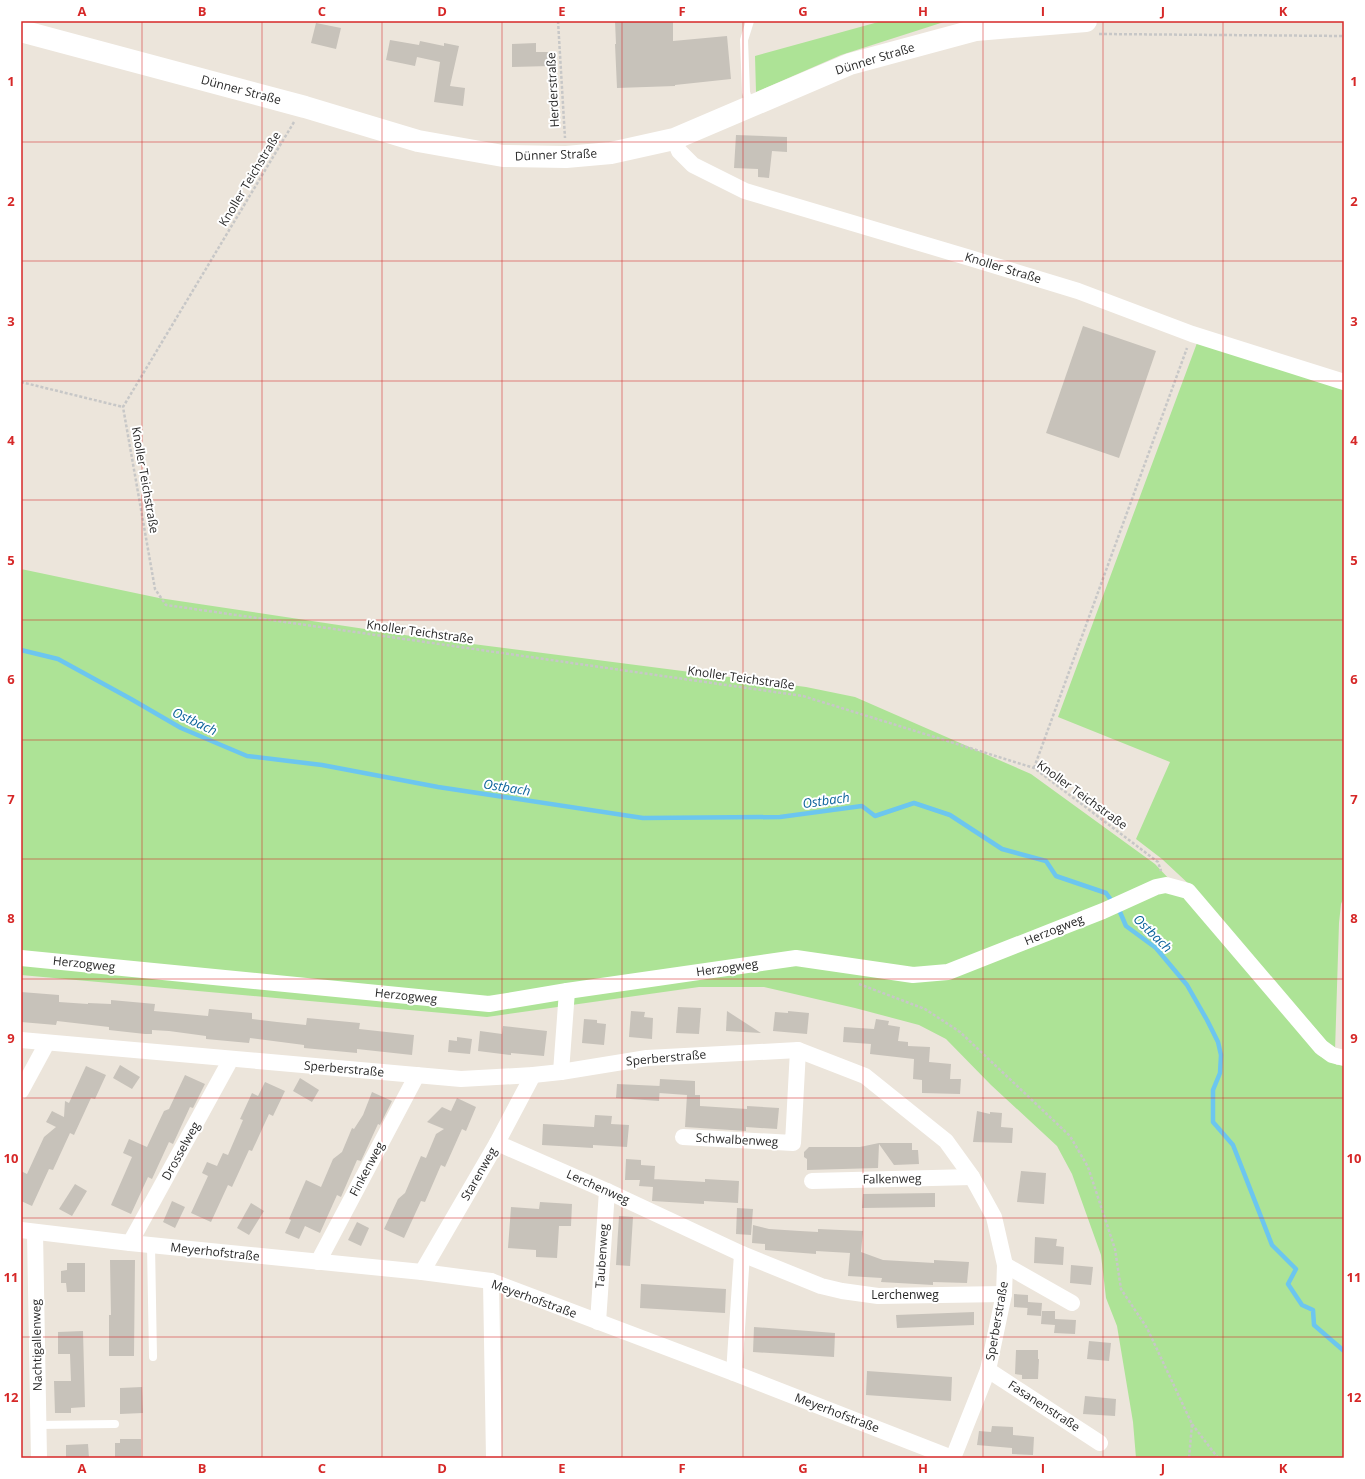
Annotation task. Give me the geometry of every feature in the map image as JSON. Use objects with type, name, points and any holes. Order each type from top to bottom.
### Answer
[{"type":"street","name":"Dünner Straße","points":[[21,31],[305,107],[418,141],[503,156],[566,157],[611,153],[674,139],[850,64],[976,30],[1089,28]]},
{"type":"street","name":"Knoller Straße","points":[[674,139],[679,151],[693,165],[745,191],[1071,289],[1192,334],[1344,382]]},
{"type":"street","name":"Herzogweg","points":[[21,958],[489,1004],[567,991],[796,958],[913,975],[948,972],[1103,911],[1156,887],[1166,885]]},
{"type":"street","points":[[1166,885],[1188,891],[1321,1047],[1332,1055],[1344,1058]]},
{"type":"street","points":[[561,1072],[567,991]]},
{"type":"street","name":"Sperberstraße","points":[[21,1040],[461,1079],[561,1072],[647,1058],[798,1050],[865,1076],[946,1141],[972,1177],[994,1217],[1005,1265],[1004,1294],[988,1370],[952,1458]]},
{"type":"street","points":[[21,1091],[47,1043]]},
{"type":"street","name":"Schwalbenweg","points":[[683,1138],[793,1143],[798,1050]]},
{"type":"street","name":"Drosselweg","points":[[130,1243],[231,1059]]},
{"type":"street","name":"Finkenweg","points":[[318,1262],[417,1075]]},
{"type":"street","name":"Starenweg","points":[[422,1272],[497,1143],[533,1075]]},
{"type":"street","name":"Lerchenweg","points":[[497,1143],[607,1190],[742,1254],[821,1286],[842,1291],[878,1296],[1004,1294]]},
{"type":"street","name":"Falkenweg","points":[[812,1181],[972,1177]]},
{"type":"street","name":"Taubenweg","points":[[598,1322],[607,1190]]},
{"type":"street","name":"Meyerhofstraße","points":[[28,1231],[130,1243],[422,1272],[491,1281],[734,1373],[952,1458]]},
{"type":"street","name":"Nachtigallenweg","points":[[28,1231],[39,1458]]},
{"type":"street","points":[[734,1373],[742,1254]]},
{"type":"street","points":[[1005,1265],[1072,1303]]},
{"type":"street","points":[[491,1281],[494,1458]]},
{"type":"street","name":"Fasanenstraße","points":[[988,1370],[1100,1442]]},
{"type":"lane","points":[[750,21],[744,40],[746,92],[750,106]]},
{"type":"lane","points":[[151,1245],[154,1357]]},
{"type":"lane","points":[[38,1426],[115,1424]]},
{"type":"path","name":"Herderstraße","points":[[558,21],[566,157]]},
{"type":"path","points":[[1089,28],[1344,36]]},
{"type":"path","name":"Knoller Teichstraße","points":[[288,118],[295,121],[123,407],[155,589],[166,605],[803,696],[1034,768],[1158,862],[1166,885]]},
{"type":"path","points":[[1034,768],[1192,334]]},
{"type":"path","points":[[21,382],[123,407]]},
{"type":"path","points":[[854,982],[925,1009],[960,1032],[1070,1136],[1088,1167],[1115,1249],[1121,1288],[1147,1328],[1192,1424],[1218,1458]]},
{"type":"path","points":[[1189,1458],[1192,1424]]},
{"type":"green space","points":[[882,21],[947,21],[841,55],[756,92],[755,56]]},
{"type":"green space","points":[[1197,343],[1344,389],[1344,897],[1341,904],[1339,923],[1335,1051],[1192,887],[1162,859],[1136,839],[1170,762],[1058,717]]},
{"type":"green space","points":[[21,569],[159,598],[418,637],[806,687],[855,697],[1031,774],[1155,864],[1186,897],[1318,1055],[1337,1065],[1344,1064],[1344,1458],[1136,1458],[1133,1422],[1117,1326],[1106,1298],[1101,1255],[1072,1174],[1057,1146],[991,1085],[946,1039],[919,1025],[855,1008],[764,987],[699,987],[487,1017],[21,975]]},
{"type":"building","points":[[615,21],[673,21],[673,41],[727,36],[731,79],[675,86],[617,88]]},
{"type":"building","points":[[316,23],[341,28],[336,49],[311,43]]},
{"type":"building","points":[[390,40],[419,45],[420,41],[444,46],[444,43],[459,46],[450,86],[465,88],[463,106],[434,102],[440,62],[417,57],[415,66],[386,60]]},
{"type":"building","points":[[536,43],[536,52],[549,52],[550,66],[512,67],[512,44]]},
{"type":"building","points":[[736,135],[787,137],[787,152],[772,151],[769,178],[758,177],[758,169],[734,168]]},
{"type":"building","points":[[1083,326],[1156,351],[1119,458],[1046,433]]},
{"type":"building","points":[[21,992],[59,995],[59,1002],[111,1004],[111,1000],[155,1004],[154,1011],[208,1016],[209,1009],[252,1013],[252,1019],[306,1025],[307,1018],[360,1023],[359,1029],[414,1035],[412,1055],[357,1049],[357,1053],[304,1048],[304,1045],[250,1038],[249,1043],[206,1039],[206,1036],[169,1031],[152,1030],[152,1034],[145,1034],[109,1030],[109,1027],[57,1021],[56,1025],[21,1022]]},
{"type":"building","points":[[678,1007],[701,1008],[699,1034],[676,1033]]},
{"type":"building","points":[[631,1011],[645,1012],[644,1017],[653,1018],[652,1039],[629,1037]]},
{"type":"building","points":[[727,1011],[761,1033],[726,1031]]},
{"type":"building","points":[[788,1011],[809,1013],[807,1034],[773,1031],[775,1012],[788,1013]]},
{"type":"building","points":[[584,1019],[597,1020],[597,1023],[606,1024],[604,1045],[582,1043]]},
{"type":"building","points":[[876,1019],[889,1021],[888,1025],[900,1027],[898,1041],[908,1042],[908,1046],[930,1047],[929,1062],[951,1064],[950,1079],[961,1079],[960,1094],[922,1093],[922,1080],[913,1079],[914,1059],[870,1054],[871,1044],[843,1042],[844,1027],[874,1029]]},
{"type":"building","points":[[503,1026],[547,1031],[544,1056],[511,1053],[511,1055],[478,1051],[480,1031],[502,1034]]},
{"type":"building","points":[[457,1037],[472,1039],[470,1054],[448,1052],[449,1040],[457,1041]]},
{"type":"building","points":[[120,1065],[140,1077],[132,1089],[113,1078]]},
{"type":"building","points":[[86,1066],[106,1075],[95,1099],[91,1098],[74,1135],[70,1133],[53,1170],[49,1169],[32,1206],[21,1201],[21,1171],[27,1174],[44,1137],[56,1127],[46,1122],[52,1111],[64,1117],[65,1101],[69,1103]]},
{"type":"building","points":[[185,1075],[205,1084],[193,1108],[190,1107],[173,1144],[169,1142],[152,1179],[148,1177],[131,1214],[111,1205],[132,1157],[123,1153],[129,1139],[147,1147],[164,1111],[169,1109]]},
{"type":"building","points":[[300,1078],[319,1090],[312,1102],[293,1091]]},
{"type":"building","points":[[660,1079],[695,1081],[695,1095],[700,1095],[700,1106],[747,1109],[747,1106],[779,1108],[777,1129],[746,1127],[746,1131],[685,1127],[687,1095],[659,1093]]},
{"type":"building","points":[[265,1082],[285,1091],[273,1116],[269,1114],[252,1151],[249,1150],[232,1187],[228,1185],[211,1222],[191,1213],[208,1176],[202,1173],[207,1162],[217,1166],[223,1153],[228,1155],[243,1120],[240,1119],[252,1093],[258,1096]]},
{"type":"building","points":[[617,1084],[660,1086],[659,1101],[616,1098]]},
{"type":"building","points":[[372,1092],[392,1101],[380,1125],[378,1124],[361,1161],[357,1160],[341,1197],[337,1195],[320,1233],[305,1226],[299,1239],[285,1233],[291,1220],[289,1219],[306,1180],[321,1187],[333,1159],[342,1152],[352,1128],[354,1129],[363,1115]]},
{"type":"building","points":[[457,1098],[476,1107],[466,1131],[462,1129],[445,1167],[441,1165],[425,1202],[421,1201],[404,1238],[384,1229],[398,1199],[405,1193],[421,1156],[426,1158],[436,1134],[444,1129],[427,1122],[442,1107],[451,1111]]},
{"type":"building","points":[[977,1111],[990,1114],[990,1112],[1002,1113],[1001,1127],[1013,1128],[1012,1143],[973,1142]]},
{"type":"building","points":[[595,1115],[612,1116],[611,1124],[629,1125],[627,1147],[593,1145],[593,1148],[542,1145],[543,1124],[594,1127]]},
{"type":"building","points":[[879,1143],[912,1143],[912,1150],[918,1150],[919,1164],[894,1165],[879,1144],[878,1168],[807,1170],[807,1159],[804,1157],[804,1152],[809,1147],[860,1147]]},
{"type":"building","points":[[626,1159],[641,1160],[641,1165],[655,1166],[654,1179],[705,1182],[705,1179],[739,1181],[738,1203],[704,1201],[704,1204],[652,1201],[653,1187],[639,1186],[640,1180],[625,1180]]},
{"type":"building","points":[[1021,1171],[1046,1173],[1044,1204],[1017,1202]]},
{"type":"building","points":[[75,1184],[87,1191],[72,1216],[59,1209]]},
{"type":"building","points":[[935,1193],[935,1207],[862,1208],[863,1194]]},
{"type":"building","points":[[172,1201],[185,1207],[175,1228],[163,1222]]},
{"type":"building","points":[[540,1202],[572,1204],[571,1226],[559,1226],[557,1258],[536,1257],[536,1250],[508,1248],[511,1207],[539,1209]]},
{"type":"building","points":[[251,1203],[264,1211],[249,1235],[237,1228]]},
{"type":"building","points":[[737,1208],[753,1209],[751,1235],[736,1234]]},
{"type":"building","points":[[619,1216],[633,1217],[630,1266],[616,1265]]},
{"type":"building","points":[[357,1222],[369,1228],[361,1246],[348,1240]]},
{"type":"building","points":[[753,1225],[769,1229],[818,1232],[818,1229],[863,1231],[861,1252],[883,1260],[934,1263],[934,1260],[969,1262],[967,1283],[933,1282],[933,1285],[881,1282],[882,1278],[848,1276],[850,1253],[816,1251],[816,1254],[765,1250],[765,1244],[752,1243]]},
{"type":"building","points":[[1035,1237],[1057,1239],[1056,1246],[1064,1247],[1063,1265],[1034,1263]]},
{"type":"building","points":[[110,1260],[135,1260],[134,1356],[109,1356],[109,1315],[111,1315]]},
{"type":"building","points":[[67,1263],[85,1263],[85,1292],[67,1292],[66,1283],[61,1283],[61,1271],[67,1270]]},
{"type":"building","points":[[1071,1265],[1093,1267],[1091,1285],[1070,1283]]},
{"type":"building","points":[[641,1284],[726,1289],[725,1313],[640,1308]]},
{"type":"building","points":[[1014,1294],[1028,1295],[1028,1308],[1014,1307]]},
{"type":"building","points":[[1028,1302],[1042,1303],[1041,1316],[1027,1315]]},
{"type":"building","points":[[1042,1311],[1055,1311],[1055,1319],[1076,1320],[1075,1334],[1054,1333],[1055,1325],[1041,1324]]},
{"type":"building","points":[[974,1312],[974,1325],[897,1328],[896,1315]]},
{"type":"building","points":[[754,1327],[835,1333],[834,1357],[753,1352]]},
{"type":"building","points":[[83,1331],[85,1407],[71,1408],[71,1413],[55,1413],[54,1381],[71,1381],[70,1354],[58,1354],[58,1332]]},
{"type":"building","points":[[1089,1341],[1111,1343],[1109,1361],[1087,1359]]},
{"type":"building","points":[[1016,1350],[1038,1350],[1038,1379],[1022,1379],[1022,1375],[1015,1374]]},
{"type":"building","points":[[867,1371],[952,1377],[951,1401],[866,1395]]},
{"type":"building","points":[[142,1387],[143,1413],[120,1414],[120,1388]]},
{"type":"building","points":[[1085,1396],[1116,1399],[1115,1416],[1083,1414]]},
{"type":"building","points":[[992,1426],[1013,1427],[1013,1435],[1034,1437],[1033,1455],[1012,1454],[1012,1448],[977,1445],[979,1431],[991,1432]]},
{"type":"building","points":[[120,1439],[141,1439],[141,1458],[115,1458],[115,1443],[120,1443]]},
{"type":"building","points":[[88,1444],[89,1458],[66,1458],[66,1445]]},
{"type":"waterway","name":"Ostbach","points":[[21,650],[58,659],[181,728],[247,756],[322,765],[438,787],[643,818],[780,817],[862,806],[875,816],[914,803],[950,815],[1002,849],[1046,861],[1056,876],[1106,893],[1120,912],[1126,926],[1156,948],[1187,985],[1218,1042],[1221,1055],[1220,1073],[1213,1090],[1213,1122],[1233,1145],[1272,1245],[1296,1269],[1288,1284],[1302,1305],[1313,1310],[1314,1325],[1344,1351]]}]
